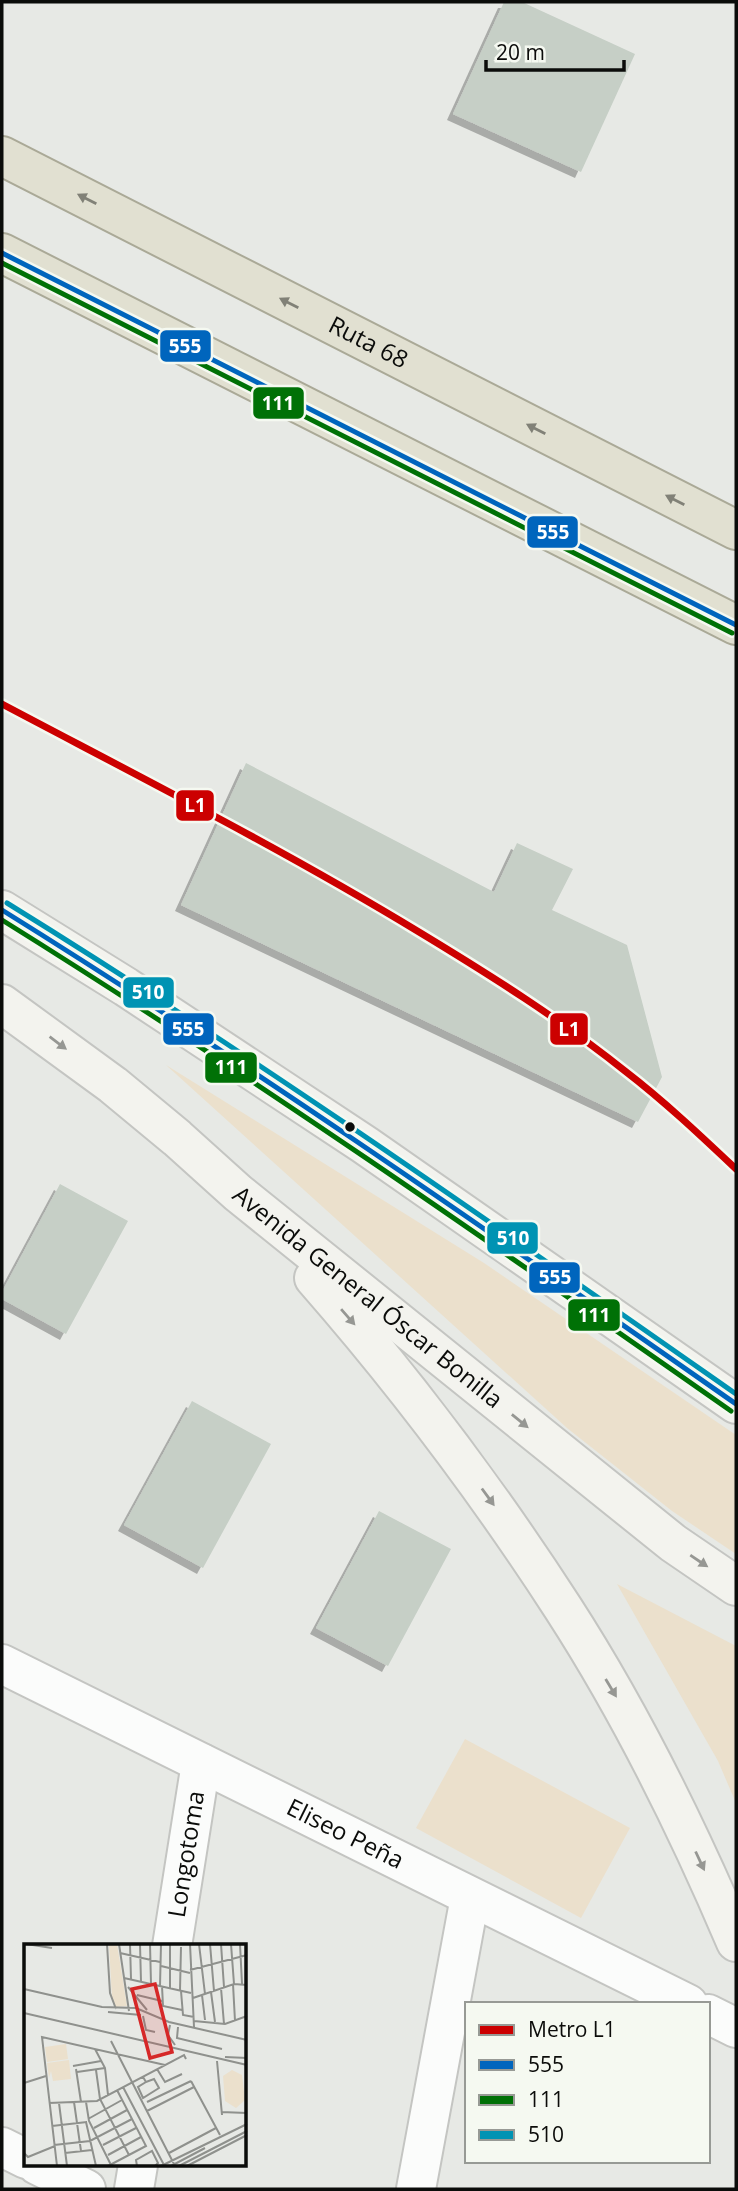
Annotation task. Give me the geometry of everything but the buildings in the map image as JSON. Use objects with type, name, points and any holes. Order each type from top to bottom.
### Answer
[{"type":"highway","name":"Ruta 68","points":[[10,158],[736,530]]},
{"type":"highway","points":[[2,253],[736,625]]},
{"type":"main road","points":[[2,910],[126,987],[365,1144],[736,1404]]},
{"type":"main road","name":"Avenida General Óscar Bonilla","points":[[2,1004],[113,1085],[177,1138],[238,1194],[673,1543],[736,1586]]},
{"type":"main road","points":[[238,1194],[367,1339],[428,1415],[498,1511],[564,1610],[620,1703],[671,1799],[736,1942]]},
{"type":"street","name":"Eliseo Peña","points":[[2,1664],[684,2002]]},
{"type":"street","name":"Longotoma","points":[[172,1944],[201,1763]]},
{"type":"street","points":[[416,2189],[470,1896]]},
{"type":"street","points":[[710,2015],[736,2028]]},
{"type":"street","points":[[2,2147],[24,2159]]},
{"type":"street","points":[[39,2166],[86,2189]]},
{"type":"street","points":[[134,2189],[138,2166]]},
{"type":"shaded area","points":[[166,1065],[484,1263],[736,1435],[736,1554],[672,1511],[567,1428]]},
{"type":"shaded area","points":[[617,1584],[736,1646],[736,1803],[718,1761]]},
{"type":"shaded area","points":[[465,1739],[630,1828],[581,1918],[416,1828]]},
{"type":"metro line","name":"L1","points":[[2,704],[317,872],[498,981],[575,1033],[639,1082],[736,1169]]},
{"type":"transit line","name":"555","points":[[2,253],[736,625]]},
{"type":"transit line","name":"111","points":[[2,263],[732,633]]},
{"type":"transit line","name":"510","points":[[7,903],[284,1082],[466,1205],[736,1394]]},
{"type":"transit line","name":"555","points":[[2,910],[281,1090],[736,1404]]},
{"type":"transit line","name":"111","points":[[2,920],[279,1099],[731,1411]]}]
